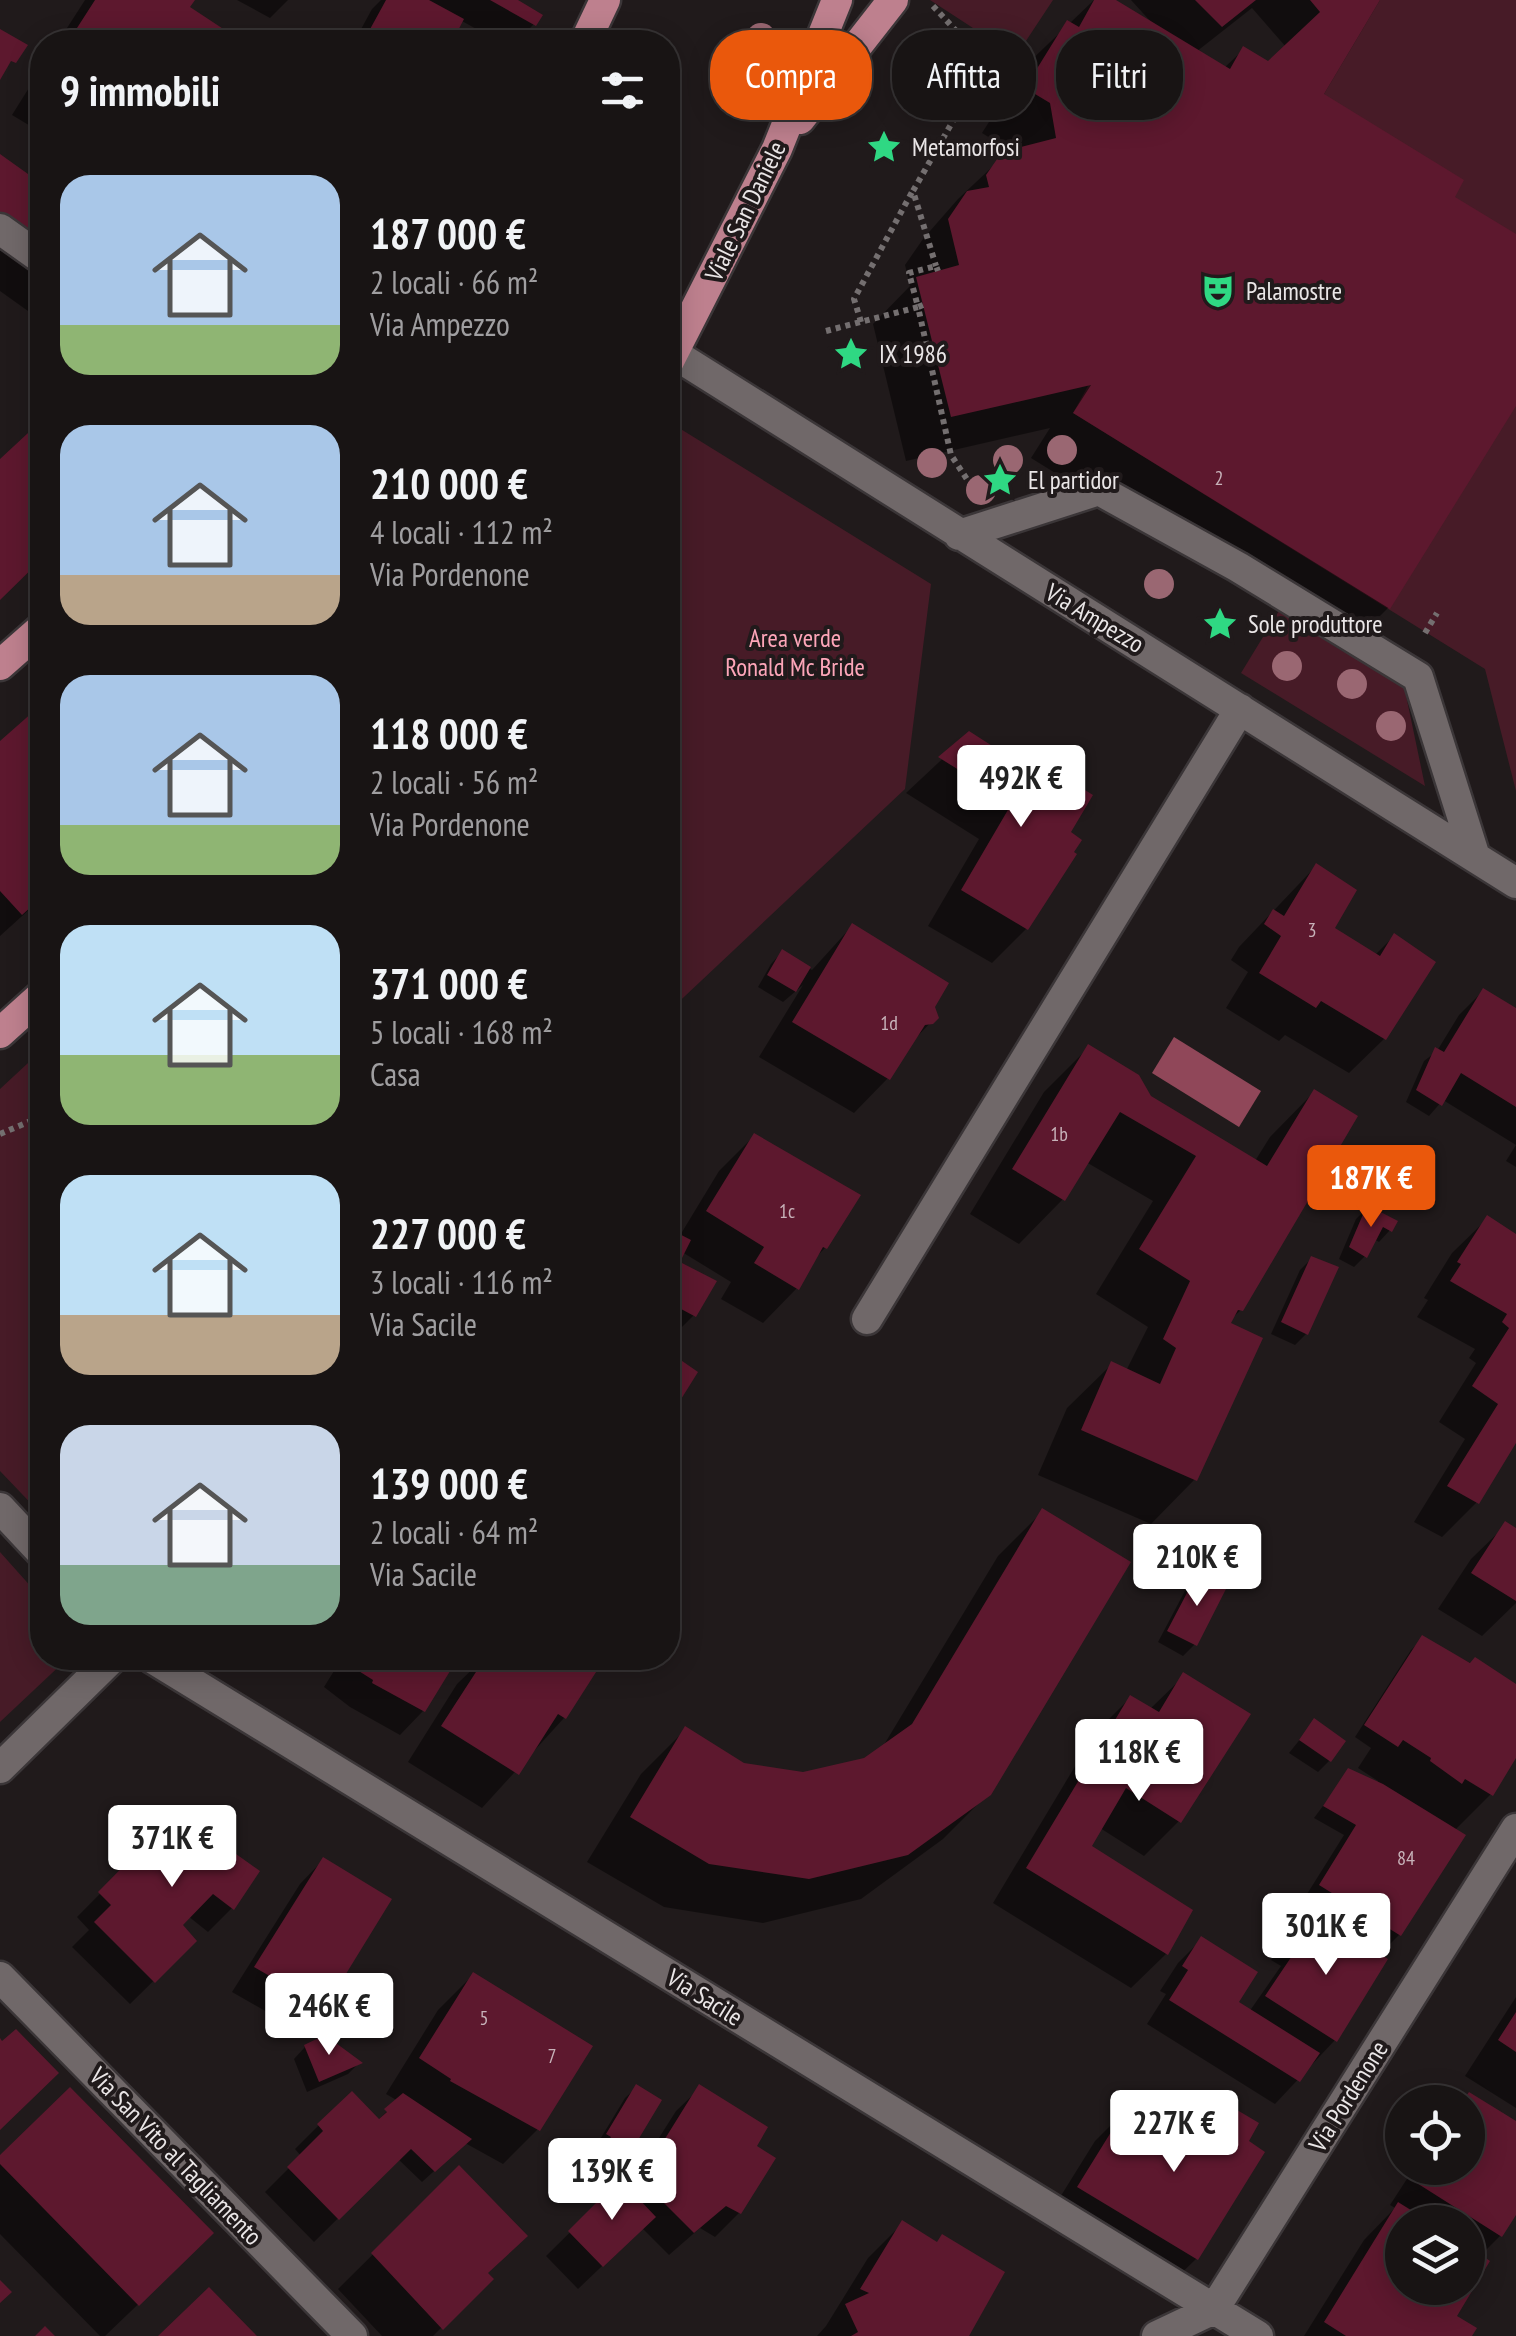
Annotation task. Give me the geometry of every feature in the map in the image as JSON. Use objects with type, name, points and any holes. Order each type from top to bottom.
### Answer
[{"type":"main road","points":[[590,30],[605,0]]},
{"type":"main road","name":"Viale San Daniele","points":[[680,338],[777,149],[837,0]]},
{"type":"main road","points":[[777,149],[893,0]]},
{"type":"main road","points":[[0,665],[30,639]]},
{"type":"main road","points":[[0,1034],[30,1006]]},
{"type":"street","points":[[0,229],[30,250]]},
{"type":"street","name":"Via Ampezzo","points":[[680,364],[1516,882]]},
{"type":"street","points":[[959,535],[1100,490],[1418,677],[1476,857]]},
{"type":"street","points":[[867,1318],[1240,709]]},
{"type":"street","points":[[0,1508],[30,1540]]},
{"type":"street","points":[[0,1768],[100,1670]]},
{"type":"street","name":"Via Sacile","points":[[172,1670],[1258,2336]]},
{"type":"street","name":"Via Pordenone","points":[[1214,2309],[1516,1828]]},
{"type":"street","name":"Via San Vito al Tagliamento","points":[[0,1977],[352,2336]]},
{"type":"street","points":[[1156,2336],[1214,2309]]},
{"type":"path","points":[[861,322],[854,299],[986,63],[928,1]]},
{"type":"path","points":[[913,191],[937,268],[909,273],[920,306],[951,455],[996,524]]},
{"type":"path","points":[[826,331],[920,306]]},
{"type":"path","points":[[0,1134],[30,1121]]},
{"type":"green space","points":[[930,0],[1053,0],[1033,30],[976,30]]},
{"type":"green space","name":"Palamostre","points":[[1380,0],[1516,0],[1516,791],[1485,669],[1073,413],[1268,61],[1324,94]]},
{"type":"green space","name":"Area verde Ronald Mc Bride","points":[[680,429],[931,584],[905,789],[680,1001]]},
{"type":"green space","points":[[1282,606],[1403,681],[1425,786],[1241,673]]},
{"type":"green space","points":[[30,1061],[30,1502],[0,1471],[0,1089]]},
{"type":"green space","points":[[0,1552],[30,1586],[30,1670],[55,1670],[0,1722]]},
{"type":"shaded area","points":[[1174,1037],[1261,1091],[1239,1127],[1152,1073]]},
{"type":"building","points":[[95,0],[195,0],[190,7],[225,30],[76,30]]},
{"type":"building","points":[[386,0],[429,0],[464,19],[458,30],[370,30]]},
{"type":"building","points":[[490,0],[518,0],[543,15],[536,26]]},
{"type":"building","name":"Palamostre","points":[[1094,0],[1116,0],[1166,30],[1061,30],[1067,20],[1079,27]]},
{"type":"building","points":[[1195,0],[1256,0],[1222,27]]},
{"type":"building","name":"Palamostre","points":[[1310,0],[1380,0],[1324,94],[1464,180],[1455,197],[1516,234],[1516,406],[1390,609],[1073,413],[1091,385],[951,417],[916,277],[959,265],[948,219],[967,191],[989,187],[986,175],[1002,152],[1056,138],[1050,103],[1036,95],[1036,70],[1056,38],[1056,120],[1183,120],[1183,41],[1230,69],[1243,46],[1268,61],[1320,12]]},
{"type":"building","points":[[0,29],[28,45],[16,63],[11,61],[0,80]]},
{"type":"building","points":[[0,154],[30,175],[30,236],[0,215]]},
{"type":"building","points":[[30,431],[30,571],[0,600],[0,459]]},
{"type":"building","points":[[30,715],[30,908],[22,915],[0,891],[0,741]]},
{"type":"building","points":[[969,731],[1031,771],[1038,761],[1093,795],[1071,832],[1082,840],[1074,852],[1077,854],[1028,930],[961,890],[1012,803],[938,757]]},
{"type":"building","points":[[1316,863],[1357,890],[1335,928],[1380,956],[1394,933],[1436,962],[1386,1040],[1321,1001],[1316,1008],[1259,973],[1281,936],[1264,924],[1273,909],[1284,916]]},
{"type":"building","points":[[852,923],[949,983],[935,1007],[939,1018],[925,1025],[890,1080],[792,1022]]},
{"type":"building","points":[[782,949],[811,967],[796,992],[767,975]]},
{"type":"building","points":[[1483,988],[1516,1008],[1516,1107],[1461,1073],[1442,1106],[1416,1090],[1435,1047],[1444,1052]]},
{"type":"building","points":[[1088,1044],[1139,1075],[1151,1096],[1267,1166],[1314,1089],[1358,1116],[1243,1311],[1238,1310],[1231,1323],[1263,1338],[1197,1481],[1081,1430],[1111,1361],[1160,1384],[1176,1348],[1163,1339],[1190,1281],[1139,1249],[1196,1156],[1120,1112],[1065,1201],[1012,1169]]},
{"type":"building","points":[[754,1133],[861,1195],[827,1249],[823,1247],[799,1290],[754,1263],[764,1247],[706,1211]]},
{"type":"building","points":[[1367,1205],[1398,1221],[1392,1232],[1383,1227],[1367,1258],[1349,1247]]},
{"type":"building","points":[[1487,1215],[1516,1234],[1516,1443],[1479,1504],[1447,1486],[1498,1404],[1472,1386],[1509,1328],[1502,1322],[1507,1314],[1450,1281],[1461,1264],[1457,1262]]},
{"type":"building","points":[[680,1234],[691,1240],[680,1262]]},
{"type":"building","points":[[1311,1256],[1339,1267],[1308,1335],[1281,1322]]},
{"type":"building","points":[[680,1262],[717,1281],[696,1317],[680,1308]]},
{"type":"building","points":[[680,1360],[698,1372],[680,1401]]},
{"type":"building","points":[[1042,1508],[1131,1562],[991,1795],[908,1855],[809,1879],[709,1864],[630,1817],[685,1726],[744,1763],[803,1772],[864,1758],[912,1724]]},
{"type":"building","points":[[1505,1521],[1516,1528],[1516,1601],[1471,1573]]},
{"type":"building","points":[[1198,1572],[1227,1587],[1197,1646],[1167,1631]]},
{"type":"building","points":[[1422,1635],[1470,1663],[1475,1657],[1516,1684],[1516,1758],[1493,1796],[1465,1779],[1462,1784],[1403,1740],[1398,1747],[1364,1725]]},
{"type":"building","points":[[357,1670],[451,1670],[425,1712],[372,1683]]},
{"type":"building","points":[[477,1670],[597,1670],[566,1719],[558,1714],[519,1775],[441,1726]]},
{"type":"building","points":[[1183,1672],[1251,1714],[1181,1823],[1126,1788],[1092,1846],[1193,1910],[1168,1955],[1026,1868],[1130,1695],[1159,1712]]},
{"type":"building","points":[[1314,1718],[1346,1741],[1331,1762],[1299,1740]]},
{"type":"building","points":[[1348,1768],[1383,1784],[1466,1835],[1401,1936],[1319,1885],[1356,1825],[1323,1806]]},
{"type":"building","points":[[198,1809],[215,1810],[225,1822],[222,1844],[260,1871],[234,1910],[213,1894],[183,1925],[197,1941],[155,1983],[94,1922],[111,1905],[98,1892],[178,1811],[189,1817]]},
{"type":"building","points":[[323,1857],[392,1899],[325,2008],[254,1967]]},
{"type":"building","points":[[1307,1915],[1328,1928],[1332,1924],[1388,1959],[1337,2042],[1265,1996],[1302,1941],[1293,1936]]},
{"type":"building","points":[[1201,1936],[1258,1972],[1239,2002],[1320,2053],[1300,2082],[1169,2000],[1188,1970],[1182,1966]]},
{"type":"building","points":[[473,1972],[593,2046],[540,2131],[450,2081],[419,2058]]},
{"type":"building","points":[[1516,2012],[1516,2052],[1498,2040]]},
{"type":"building","points":[[16,2029],[59,2073],[0,2130],[0,2038],[2,2041]]},
{"type":"building","points":[[325,2035],[363,2063],[319,2082],[304,2045]]},
{"type":"building","points":[[636,2084],[662,2100],[620,2170],[598,2156],[611,2137],[606,2134]]},
{"type":"building","points":[[699,2084],[768,2127],[757,2146],[776,2158],[741,2214],[726,2206],[694,2233],[640,2179]]},
{"type":"building","points":[[70,2087],[214,2233],[139,2306],[0,2164],[0,2155]]},
{"type":"building","points":[[352,2091],[379,2119],[387,2112],[384,2109],[403,2093],[472,2139],[435,2172],[411,2149],[339,2220],[287,2167],[323,2131],[317,2124]]},
{"type":"building","points":[[1485,2102],[1516,2121],[1516,2215],[1502,2237],[1485,2226],[1485,2205],[1451,2205],[1420,2185],[1485,2185]]},
{"type":"building","points":[[1129,2103],[1196,2143],[1213,2118],[1222,2124],[1232,2107],[1259,2123],[1249,2141],[1265,2152],[1198,2260],[1077,2187]]},
{"type":"building","points":[[459,2165],[528,2236],[488,2273],[494,2279],[443,2330],[371,2253]]},
{"type":"building","points":[[620,2179],[656,2217],[603,2267],[568,2231]]},
{"type":"building","points":[[902,2220],[937,2242],[942,2234],[1005,2272],[969,2336],[851,2336],[858,2332],[845,2304],[869,2293],[860,2289]]},
{"type":"building","points":[[1385,2223],[1385,2305],[1464,2305],[1457,2316],[1477,2328],[1472,2336],[1346,2336],[1324,2322]]},
{"type":"building","points":[[0,2280],[12,2292],[0,2303]]},
{"type":"building","points":[[209,2287],[257,2336],[158,2336]]},
{"type":"building","points":[[45,2326],[55,2336],[35,2336]]},
{"type":"place","name":"Metamorfosi","points":[[884,147]]},
{"type":"place","name":"Palamostre","points":[[1218,291]]},
{"type":"place","name":"IX 1986","points":[[851,354]]},
{"type":"place","name":"El partidor","points":[[1000,480]]},
{"type":"place","name":"Sole produttore","points":[[1220,624]]}]
